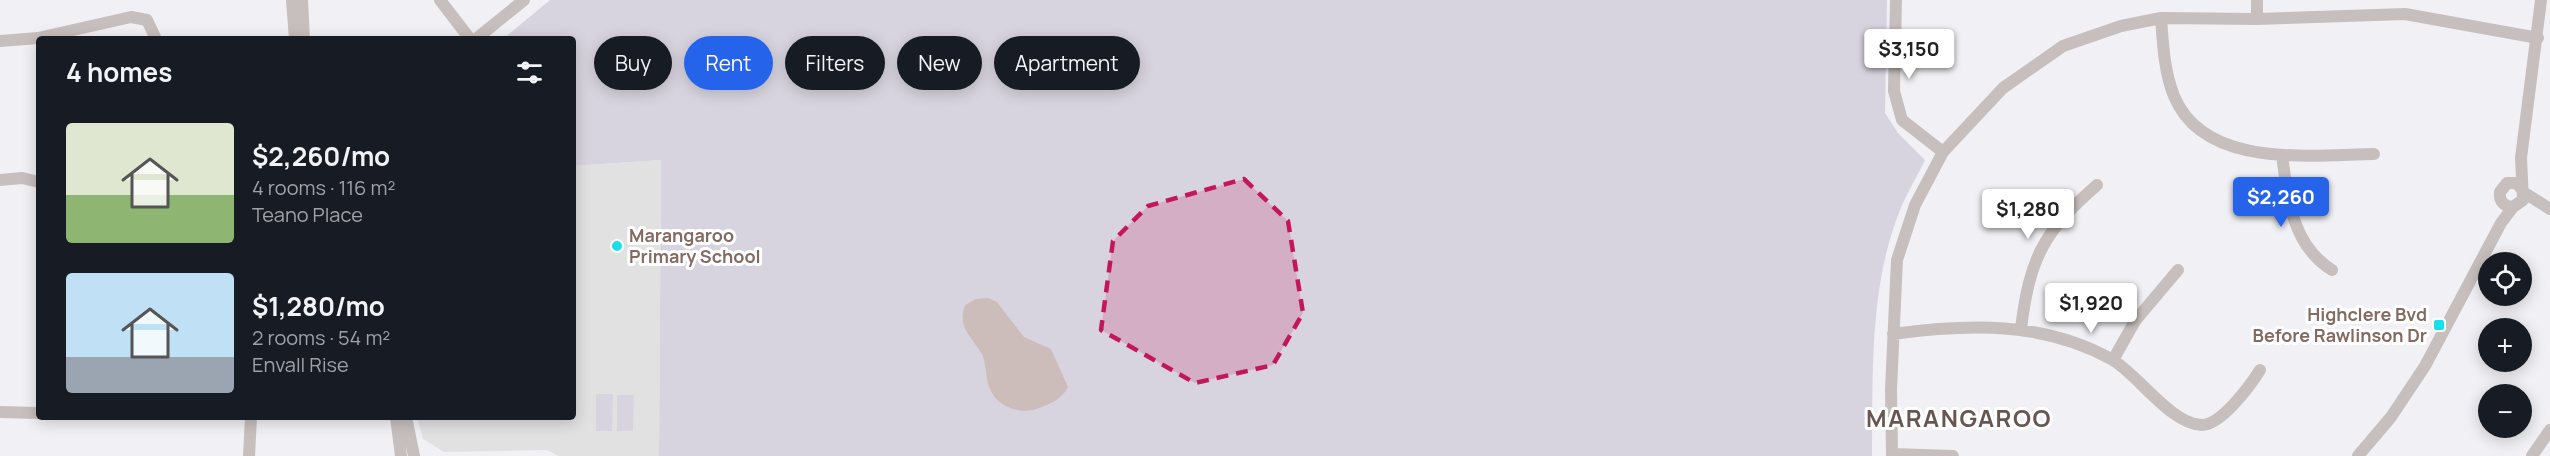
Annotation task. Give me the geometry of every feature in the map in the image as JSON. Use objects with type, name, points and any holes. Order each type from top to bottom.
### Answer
[{"type":"street","points":[[292,0],[295,36]]},
{"type":"street","points":[[302,0],[304,36]]},
{"type":"street","points":[[440,0],[468,36]]},
{"type":"street","points":[[480,36],[524,0]]},
{"type":"street","points":[[1896,0],[1894,91],[1902,120],[1943,152]]},
{"type":"street","points":[[2257,0],[2257,19]]},
{"type":"street","points":[[2358,456],[2391,417],[2425,366],[2515,196],[2538,38],[2541,0]]},
{"type":"street","points":[[1953,456],[1892,455],[1893,334],[1897,260],[1915,205],[1943,152],[2003,88],[2063,46],[2121,26],[2161,18],[2257,19],[2405,14],[2538,38]]},
{"type":"street","points":[[47,36],[131,17],[147,20],[155,36]]},
{"type":"street","points":[[2161,18],[2163,57],[2174,97],[2195,127],[2216,140],[2246,150],[2282,155],[2374,154]]},
{"type":"street","points":[[0,41],[36,38]]},
{"type":"street","points":[[2282,155],[2288,199],[2297,228],[2309,251],[2332,270]]},
{"type":"street","points":[[0,180],[22,178],[36,181]]},
{"type":"street","points":[[2022,328],[2026,290],[2043,243],[2072,208],[2097,185]]},
{"type":"street","points":[[2515,196],[2548,208]]},
{"type":"street","points":[[2113,360],[2135,321],[2178,270]]},
{"type":"street","points":[[1893,334],[1971,326],[2022,328],[2071,342],[2113,360],[2151,396],[2191,423],[2199,425],[2213,423],[2252,384],[2260,370]]},
{"type":"street","points":[[0,412],[36,413]]},
{"type":"street","points":[[249,456],[250,420]]},
{"type":"street","points":[[396,420],[401,456]]},
{"type":"street","points":[[407,420],[414,456]]},
{"type":"street","points":[[2532,456],[2550,430]]},
{"type":"highlighted area","points":[[1244,179],[1288,221],[1303,313],[1273,365],[1195,383],[1101,330],[1113,241],[1148,206]]},
{"type":"shaded area","points":[[550,0],[1887,0],[1885,113],[1898,133],[1925,160],[1900,210],[1883,270],[1873,363],[1872,456],[659,456],[661,160],[576,166],[576,36],[507,36]]},
{"type":"shaded area","name":"Marangaroo Primary School","points":[[661,160],[659,456],[558,456],[547,450],[444,452],[423,439],[418,420],[576,420],[576,166]]},
{"type":"shaded area","points":[[988,298],[997,302],[1024,337],[1051,349],[1068,387],[1056,400],[1039,408],[1025,411],[1005,406],[995,397],[989,387],[982,354],[966,331],[963,319],[965,305],[976,299]]},
{"type":"shaded area","points":[[596,394],[613,394],[612,431],[596,431]]},
{"type":"shaded area","points":[[617,395],[634,395],[633,431],[617,431]]},
{"type":"place","name":"Marangaroo Primary School","points":[[617,246]]},
{"type":"place","name":"Highclere Bvd Before Rawlinson Dr","points":[[2439,325]]},
{"type":"district","name":"MARANGAROO","points":[[1959,419]]}]
